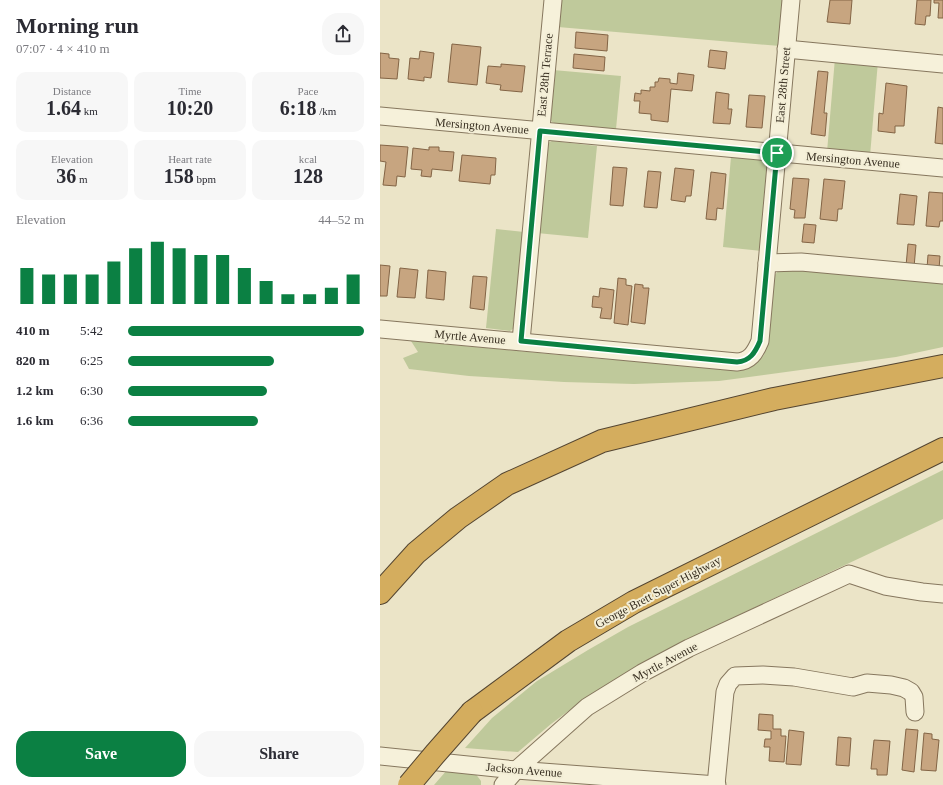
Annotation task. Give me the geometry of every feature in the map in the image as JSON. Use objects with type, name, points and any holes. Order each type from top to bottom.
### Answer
[{"type":"highway","points":[[380,593],[416,553],[458,518],[507,484],[602,441],[774,399],[943,366]]},
{"type":"highway","name":"George Brett Super Highway","points":[[410,785],[472,712],[568,641],[634,602],[943,449]]},
{"type":"street","name":"East 28th Terrace","points":[[521,341],[553,0]]},
{"type":"street","name":"East 28th Street","points":[[750,358],[756,352],[760,341],[791,0]]},
{"type":"street","points":[[786,48],[943,64]]},
{"type":"street","name":"Mersington Avenue","points":[[380,116],[943,168]]},
{"type":"street","points":[[767,263],[801,262],[943,275]]},
{"type":"street","name":"Myrtle Avenue","points":[[380,329],[737,362],[745,361],[750,358]]},
{"type":"street","name":"Myrtle Avenue","points":[[503,785],[516,770],[587,707],[642,673],[689,648],[849,574],[885,586],[943,594]]},
{"type":"street","points":[[716,785],[724,701],[727,688],[735,676],[763,675],[794,677],[853,687],[867,683],[891,685],[904,688],[911,692],[914,697],[915,712]]},
{"type":"street","name":"Jackson Avenue","points":[[380,756],[516,770],[716,785]]},
{"type":"green space","points":[[560,0],[784,0],[780,46],[558,27]]},
{"type":"green space","points":[[835,58],[878,61],[870,156],[827,152]]},
{"type":"green space","points":[[553,70],[621,76],[616,129],[557,124],[552,122],[550,119]]},
{"type":"green space","points":[[552,141],[597,146],[588,238],[537,233],[548,143]]},
{"type":"green space","points":[[731,157],[761,160],[768,164],[762,251],[723,247]]},
{"type":"green space","points":[[496,229],[524,232],[514,328],[510,331],[486,328]]},
{"type":"green space","points":[[780,269],[943,280],[943,347],[896,357],[719,381],[634,384],[564,382],[469,376],[409,369],[403,358],[418,352],[411,341],[603,359],[739,368],[756,363],[764,355],[773,277]]},
{"type":"green space","points":[[943,470],[943,519],[692,637],[583,700],[551,724],[518,752],[465,748],[492,718],[537,681],[588,650],[628,627]]},
{"type":"green space","points":[[447,770],[475,773],[481,781],[481,785],[434,785]]},
{"type":"building","points":[[830,0],[852,0],[850,24],[827,22]]},
{"type":"building","points":[[917,0],[931,0],[930,16],[926,16],[925,25],[915,24]]},
{"type":"building","points":[[934,0],[943,0],[943,18],[938,18],[939,3],[934,3]]},
{"type":"building","points":[[576,32],[608,35],[607,51],[575,48]]},
{"type":"building","points":[[452,44],[481,47],[477,85],[448,82]]},
{"type":"building","points":[[710,50],[727,52],[725,69],[708,67]]},
{"type":"building","points":[[420,51],[434,53],[431,78],[424,77],[424,81],[408,79],[410,58],[419,59]]},
{"type":"building","points":[[380,53],[389,54],[389,58],[399,59],[397,79],[380,78]]},
{"type":"building","points":[[574,54],[605,57],[604,71],[573,68]]},
{"type":"building","points":[[501,64],[525,66],[522,92],[500,90],[501,85],[486,83],[488,66],[501,67]]},
{"type":"building","points":[[818,71],[828,72],[824,113],[827,113],[825,136],[811,134]]},
{"type":"building","points":[[678,73],[694,75],[692,91],[671,89],[668,122],[651,120],[651,114],[639,113],[640,101],[634,101],[635,93],[641,94],[641,90],[650,91],[650,87],[655,87],[655,82],[658,82],[659,78],[670,79],[670,83],[677,84]]},
{"type":"building","points":[[886,83],[907,86],[904,126],[895,126],[895,133],[878,131],[879,113],[883,114]]},
{"type":"building","points":[[716,92],[729,94],[728,109],[732,109],[730,124],[713,123]]},
{"type":"building","points":[[749,95],[765,96],[762,128],[746,127]]},
{"type":"building","points":[[938,107],[943,108],[943,144],[935,143]]},
{"type":"building","points":[[380,145],[408,147],[405,177],[397,176],[396,186],[383,185],[386,162],[380,161]]},
{"type":"building","points":[[429,147],[439,147],[439,151],[454,152],[452,171],[432,169],[431,177],[421,176],[422,170],[411,169],[413,148],[429,150]]},
{"type":"building","points":[[462,155],[496,158],[495,175],[491,175],[490,184],[459,181]]},
{"type":"building","points":[[613,167],[627,168],[623,206],[610,205]]},
{"type":"building","points":[[675,168],[694,170],[691,196],[686,196],[685,202],[671,200]]},
{"type":"building","points":[[648,171],[661,172],[657,208],[644,207]]},
{"type":"building","points":[[711,172],[726,174],[723,209],[717,208],[716,220],[706,219]]},
{"type":"building","points":[[793,178],[809,179],[805,218],[794,218],[795,210],[790,209]]},
{"type":"building","points":[[824,179],[845,181],[842,209],[838,209],[837,221],[820,219]]},
{"type":"building","points":[[929,192],[943,193],[943,221],[940,221],[939,227],[926,226]]},
{"type":"building","points":[[900,194],[917,196],[914,225],[897,224]]},
{"type":"building","points":[[804,224],[816,225],[814,243],[802,242]]},
{"type":"building","points":[[908,244],[916,245],[914,267],[906,266]]},
{"type":"building","points":[[928,255],[940,256],[939,269],[927,268]]},
{"type":"building","points":[[380,265],[390,266],[387,296],[380,296]]},
{"type":"building","points":[[400,268],[418,270],[415,298],[397,297]]},
{"type":"building","points":[[428,270],[446,272],[444,300],[426,298]]},
{"type":"building","points":[[473,276],[487,277],[484,310],[470,308]]},
{"type":"building","points":[[618,278],[626,279],[626,285],[632,286],[628,325],[614,323]]},
{"type":"building","points":[[635,284],[643,285],[643,288],[649,288],[645,324],[631,322]]},
{"type":"building","points":[[600,288],[614,290],[611,319],[600,318],[602,308],[592,307],[593,296],[599,297]]},
{"type":"building","points":[[759,714],[773,715],[773,729],[781,729],[781,736],[786,736],[784,762],[769,761],[770,747],[764,747],[765,739],[771,739],[771,731],[758,730]]},
{"type":"building","points":[[906,729],[918,730],[914,772],[902,770]]},
{"type":"building","points":[[789,730],[804,732],[801,765],[786,764]]},
{"type":"building","points":[[924,733],[932,734],[932,739],[939,740],[936,771],[921,770]]},
{"type":"building","points":[[838,737],[851,738],[849,766],[836,765]]},
{"type":"building","points":[[874,740],[890,741],[887,775],[877,775],[877,769],[871,769]]},
{"type":"route","points":[[540,131],[777,153],[760,341],[756,352],[750,358],[745,361],[737,362],[521,341],[540,131]]}]
